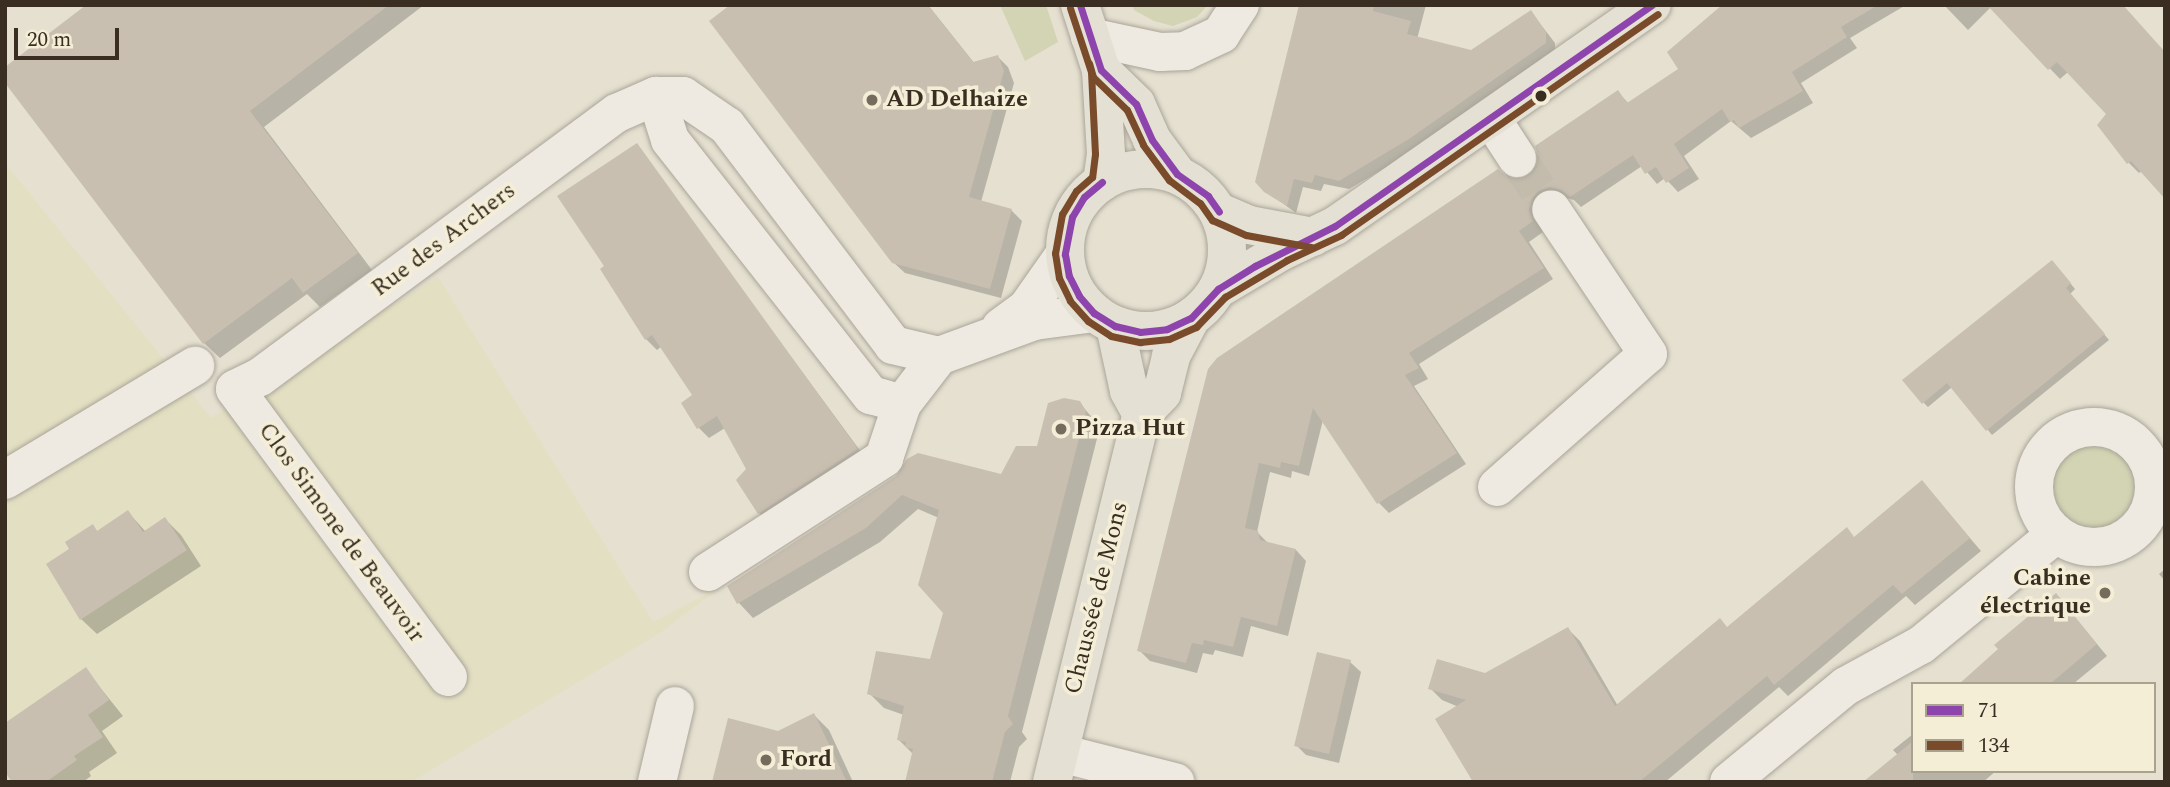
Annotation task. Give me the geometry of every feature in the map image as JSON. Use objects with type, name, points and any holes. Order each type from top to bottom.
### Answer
[{"type":"main road","points":[[1177,174],[1139,169],[1120,173],[1102,181],[1084,197],[1072,217],[1065,254],[1069,276],[1079,296],[1104,319],[1140,332],[1167,329],[1191,318],[1218,289],[1335,226],[1653,5]]},
{"type":"main road","points":[[1091,37],[1136,104],[1152,140],[1177,174],[1208,196],[1219,212],[1226,230],[1228,250],[1226,270],[1218,289]]},
{"type":"main road","points":[[1091,37],[1106,154],[1102,181]]},
{"type":"main road","points":[[1219,212],[1249,225],[1312,237]]},
{"type":"main road","name":"Chaussée de Mons","points":[[1056,767],[1142,414],[1162,393],[1171,356],[1191,318]]},
{"type":"main road","points":[[1104,319],[1129,391],[1142,414]]},
{"type":"street","points":[[1091,37],[1160,52],[1185,51],[1222,34],[1240,5]]},
{"type":"street","points":[[902,404],[871,395],[670,140],[656,96],[683,96],[727,126],[893,345],[939,356]]},
{"type":"street","name":"Rue des Archers","points":[[235,389],[260,377],[617,113],[656,96]]},
{"type":"street","points":[[1491,118],[1517,158]]},
{"type":"street","points":[[1497,487],[1648,354],[1550,209]]},
{"type":"street","points":[[990,334],[1027,308],[1065,254]]},
{"type":"street","points":[[708,572],[884,458],[902,404],[939,356],[990,334],[1034,321],[1104,319]]},
{"type":"street","points":[[5,480],[195,366]]},
{"type":"street","name":"Clos Simone de Beauvoir","points":[[235,389],[448,677]]},
{"type":"street","points":[[1729,782],[1846,686],[1920,645],[2056,534]]},
{"type":"street","points":[[657,782],[675,706]]},
{"type":"street","points":[[1056,767],[1175,782]]},
{"type":"shaded area","points":[[5,163],[211,418],[438,277],[653,622],[719,588],[660,633],[411,782],[5,782]]},
{"type":"green space","points":[[1000,5],[1046,5],[1058,42],[1025,61]]},
{"type":"green space","points":[[1132,5],[1208,5],[1197,17],[1173,26],[1154,21],[1134,10]]},
{"type":"green space","points":[[2094,437],[2113,441],[2129,452],[2140,468],[2144,487],[2140,506],[2129,522],[2113,533],[2094,537],[2075,533],[2059,522],[2048,506],[2044,487],[2048,468],[2059,452],[2075,441]]},
{"type":"building","points":[[86,5],[389,5],[250,111],[358,253],[303,293],[292,278],[203,344],[5,83],[5,67]]},
{"type":"building","points":[[730,5],[928,5],[973,62],[998,55],[1004,71],[969,197],[1012,209],[990,289],[892,263],[709,21]]},
{"type":"building","points":[[1299,5],[1374,5],[1373,11],[1411,21],[1407,34],[1471,50],[1531,10],[1546,32],[1546,43],[1409,139],[1339,181],[1315,175],[1312,183],[1294,179],[1287,206],[1264,192],[1255,182]]},
{"type":"building","points":[[1722,5],[1878,5],[1841,27],[1847,37],[1792,72],[1803,91],[1739,128],[1734,120],[1730,122],[1722,109],[1674,144],[1689,168],[1666,183],[1656,167],[1645,174],[1633,155],[1570,197],[1561,190],[1550,187],[1538,191],[1529,210],[1533,221],[1519,231],[1544,268],[1409,353],[1419,368],[1405,375],[1457,453],[1377,504],[1313,408],[1299,466],[1281,462],[1280,468],[1259,463],[1245,528],[1258,531],[1260,540],[1296,549],[1277,626],[1241,617],[1233,647],[1204,640],[1203,645],[1192,643],[1186,663],[1137,651],[1208,369],[1217,358],[1498,169],[1508,178],[1519,180],[1529,176],[1536,168],[1539,158],[1535,146],[1618,90],[1627,103],[1678,69],[1667,52]]},
{"type":"building","points":[[1987,5],[2123,5],[2165,52],[2165,199],[2131,161],[2127,164],[2097,125],[2106,114],[2057,62],[2048,70]]},
{"type":"building","points":[[637,143],[858,449],[758,514],[736,480],[746,469],[717,416],[697,429],[681,403],[692,395],[652,335],[645,340],[600,269],[604,266],[557,196]]},
{"type":"building","points":[[2052,260],[2071,283],[2066,288],[2105,334],[1986,431],[1947,383],[1922,404],[1902,380]]},
{"type":"building","points":[[1064,398],[1080,401],[1086,411],[1008,716],[1013,724],[1005,732],[992,782],[905,782],[913,749],[905,747],[906,742],[897,740],[904,706],[867,694],[876,651],[930,659],[943,613],[918,585],[939,510],[902,495],[866,528],[737,604],[727,586],[896,476],[907,459],[918,453],[1001,474],[1016,446],[1037,446],[1048,403]]},
{"type":"building","points":[[1922,480],[1970,538],[1902,594],[1893,585],[1774,685],[1767,676],[1639,782],[1473,782],[1435,719],[1466,700],[1428,689],[1437,659],[1485,673],[1568,627],[1615,706],[1720,618],[1727,627],[1847,527],[1854,537]]},
{"type":"building","points":[[128,510],[143,532],[165,517],[187,550],[80,620],[46,564],[69,549],[65,542],[93,524],[97,531]]},
{"type":"building","points":[[2056,593],[2097,644],[2052,682],[1961,682],[1998,649],[1994,645]]},
{"type":"building","points":[[1317,652],[1351,660],[1329,754],[1294,746]]},
{"type":"building","points":[[86,667],[109,700],[88,715],[103,737],[74,756],[77,760],[46,782],[12,782],[5,772],[5,723]]},
{"type":"building","name":"Ford","points":[[814,713],[847,782],[712,782],[728,718],[778,731]]},
{"type":"building","points":[[1911,743],[1913,782],[1863,782]]},
{"type":"tunnel","points":[[1517,158],[1551,209]]},
{"type":"transit line","name":"71","points":[[1080,5],[1101,70],[1136,104],[1152,140],[1177,174],[1208,196],[1219,212]]},
{"type":"transit line","name":"71","points":[[1102,182],[1084,197],[1072,217],[1065,254],[1069,276],[1079,296],[1094,313],[1115,326],[1140,332],[1167,329],[1191,318],[1218,289],[1255,266],[1335,226],[1652,5]]},
{"type":"transit line","name":"134","points":[[1070,8],[1091,72],[1095,154],[1092,177],[1076,191],[1062,214],[1055,253],[1059,278],[1070,301],[1088,321],[1111,336],[1140,342],[1169,339],[1196,327],[1225,297],[1287,260],[1341,235],[1658,14]]},
{"type":"transit line","name":"134","points":[[1089,63],[1093,77],[1127,110],[1143,145],[1169,180],[1200,203],[1212,220],[1246,235],[1311,247]]},
{"type":"place","name":"AD Delhaize","points":[[872,100]]},
{"type":"place","name":"Pizza Hut","points":[[1061,429]]},
{"type":"place","name":"Cabine électrique","points":[[2105,593]]},
{"type":"place","name":"Ford","points":[[766,760]]}]
